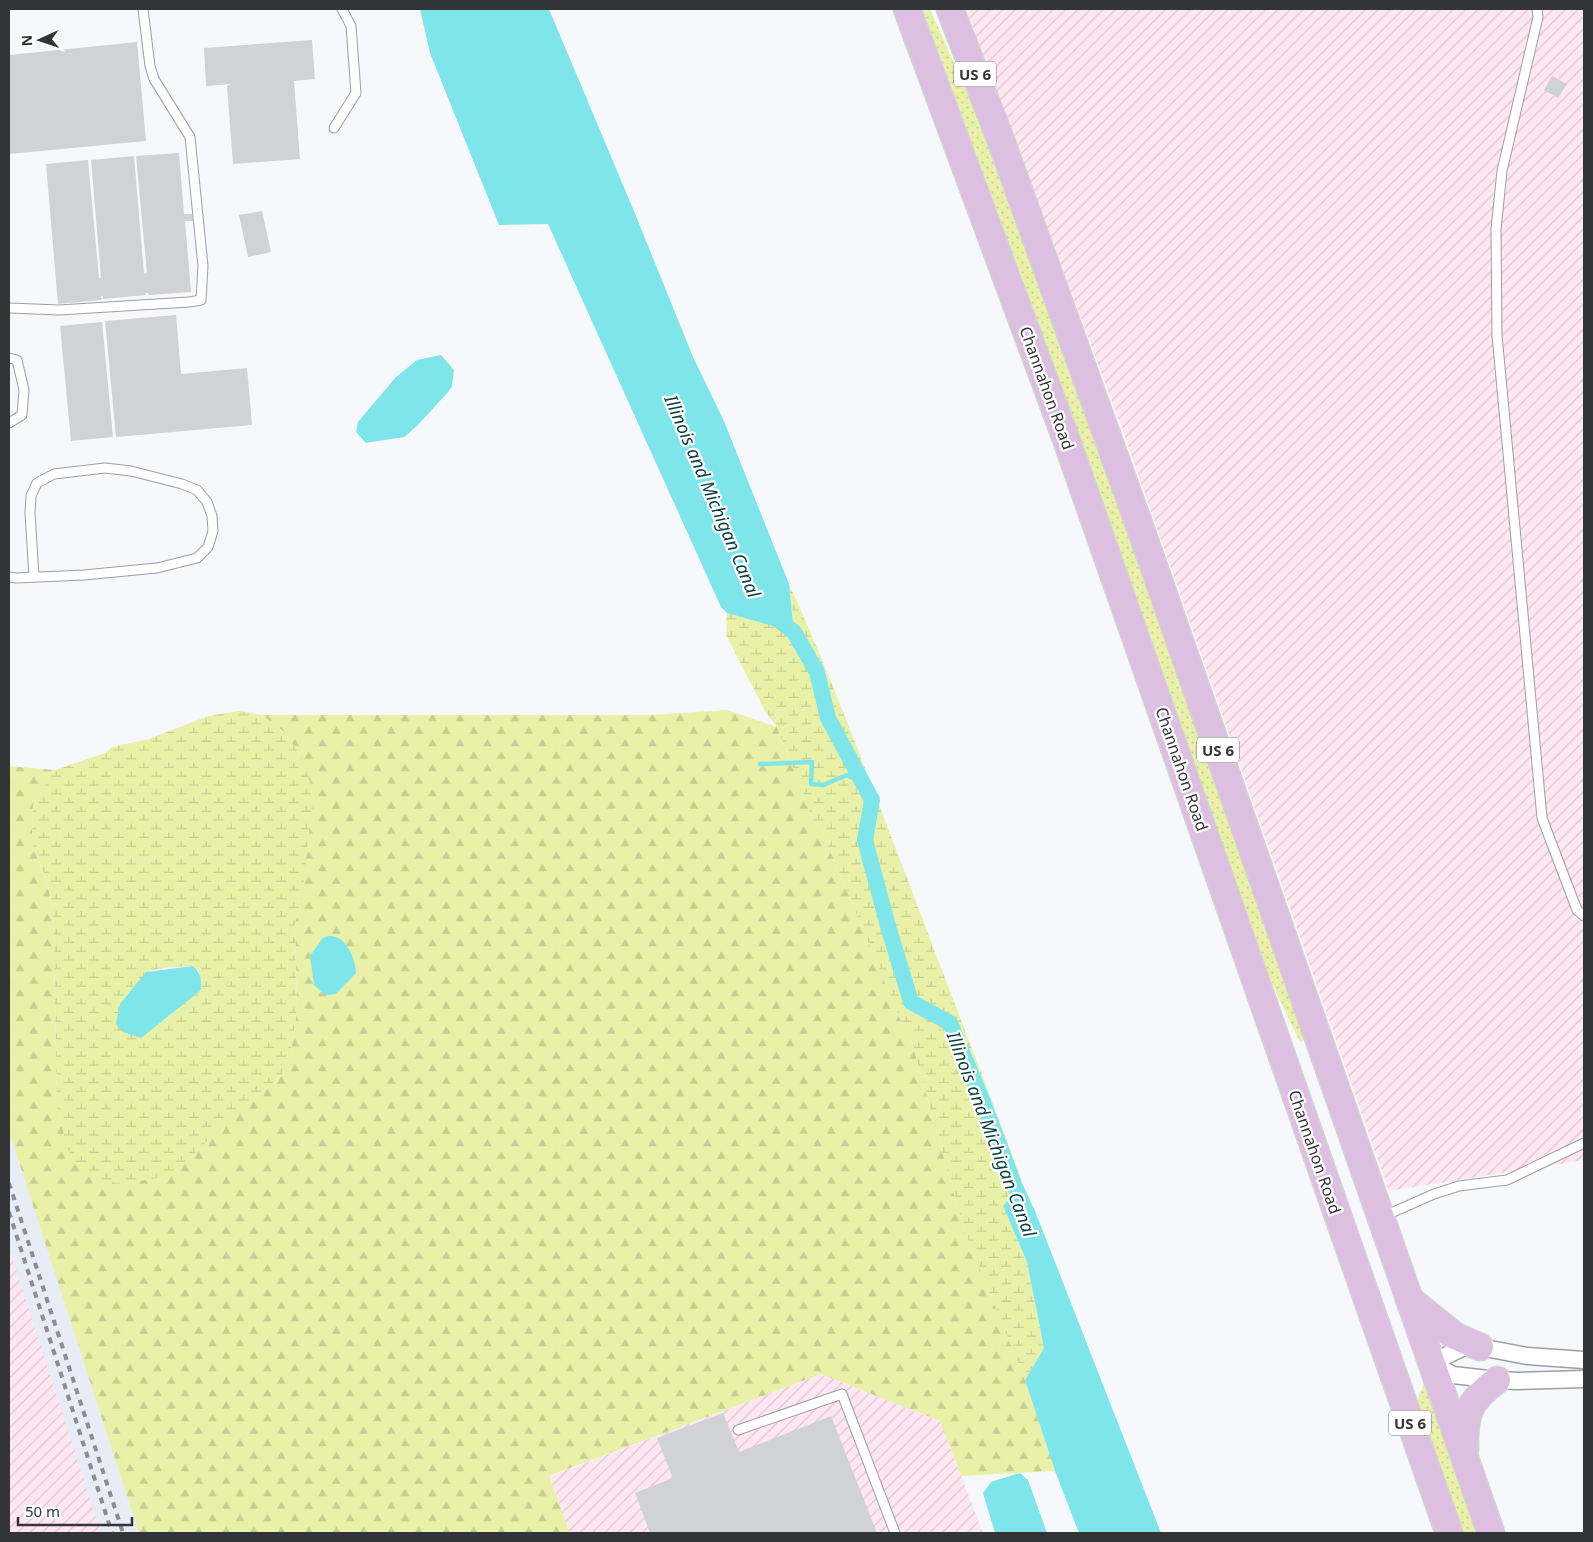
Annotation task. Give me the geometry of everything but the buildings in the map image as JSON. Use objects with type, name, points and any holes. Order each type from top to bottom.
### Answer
[{"type":"main road","name":"Channahon Road","points":[[907,9],[1068,446],[1449,1533]]},
{"type":"main road","name":"US 6","points":[[950,9],[1000,138],[1130,499],[1490,1533]]},
{"type":"main road","points":[[1409,1299],[1455,1336],[1480,1347]]},
{"type":"main road","points":[[1372,1314],[1418,1356],[1432,1363],[1415,1381],[1405,1407]]},
{"type":"main road","points":[[1465,1459],[1464,1427],[1471,1404],[1497,1380]]},
{"type":"street","points":[[1432,1363],[1462,1348],[1480,1347],[1527,1356],[1584,1360]]},
{"type":"street","points":[[1432,1363],[1453,1375],[1497,1380],[1584,1379]]},
{"type":"lane","points":[[9,308],[59,310],[201,300],[203,266],[190,137],[154,79],[150,66],[143,9]]},
{"type":"lane","points":[[334,128],[356,93],[351,26],[342,9]]},
{"type":"lane","points":[[1537,9],[1538,17],[1502,172],[1496,229],[1497,336],[1542,818],[1577,910],[1584,916]]},
{"type":"lane","points":[[9,358],[17,360],[24,390],[22,415],[9,424]]},
{"type":"lane","points":[[9,577],[34,577],[84,575],[156,568],[197,558],[208,547],[213,531],[212,516],[207,502],[197,490],[131,471],[105,468],[54,474],[37,483],[31,496],[30,513],[34,577]]},
{"type":"lane","points":[[1381,1217],[1434,1194],[1459,1186],[1507,1180],[1584,1144]]},
{"type":"lane","points":[[738,1430],[842,1394],[896,1533]]},
{"type":"shaded area","points":[[966,9],[1584,9],[1584,1160],[1389,1191],[1123,431]]},
{"type":"shaded area","points":[[9,1130],[139,1533],[101,1533],[9,1248]]},
{"type":"shaded area","points":[[9,1243],[102,1533],[9,1533]]},
{"type":"shaded area","points":[[821,1374],[940,1421],[983,1533],[570,1533],[548,1477]]},
{"type":"green space","points":[[918,9],[930,9],[991,146],[992,159],[1092,431],[1308,1038],[1300,1042],[1255,941],[1231,878],[1228,861],[1060,382],[959,109],[951,99]]},
{"type":"green space","points":[[789,584],[852,734],[1024,1187],[1009,1170],[1011,1196],[1003,1206],[1027,1262],[1044,1348],[1025,1380],[963,1227],[910,1035],[904,1028],[822,831],[813,819],[777,727],[765,711],[726,635],[727,613],[794,632]]},
{"type":"green space","points":[[727,710],[777,727],[813,819],[822,831],[904,1028],[910,1035],[963,1227],[1025,1380],[1055,1471],[961,1476],[940,1421],[821,1374],[549,1476],[570,1533],[139,1533],[9,1131],[9,766],[55,770],[33,804],[32,842],[47,883],[53,908],[57,1102],[241,1109],[279,1078],[289,1065],[297,1009],[295,922],[301,905],[301,756],[284,732],[262,715],[650,715]]},
{"type":"green space","points":[[239,711],[262,715],[284,732],[301,756],[311,785],[312,806],[301,905],[295,922],[297,1009],[289,1065],[279,1078],[241,1109],[170,1176],[120,1184],[91,1177],[73,1159],[66,1145],[57,1102],[53,908],[47,882],[32,842],[33,804],[55,770],[105,753],[112,747],[149,739],[208,716]],"holes":[[[193,966],[199,971],[201,988],[165,1020],[161,1021],[146,972],[162,968]]]},
{"type":"green space","points":[[1426,1379],[1442,1423],[1443,1437],[1476,1533],[1463,1533],[1417,1409],[1419,1395]]},
{"type":"water","points":[[420,9],[549,9],[693,357],[724,421],[789,584],[794,632],[727,613],[721,607],[548,224],[499,225],[430,53]]},
{"type":"water","points":[[441,355],[454,370],[452,386],[449,391],[417,426],[404,437],[366,443],[356,432],[358,422],[396,377],[417,360]]},
{"type":"water","points":[[328,936],[340,939],[345,943],[354,960],[356,973],[336,994],[325,995],[314,985],[310,956],[323,938]]},
{"type":"water","points":[[193,966],[200,977],[200,991],[141,1038],[123,1032],[116,1024],[120,1004],[146,972]]},
{"type":"water","points":[[1009,1169],[1024,1187],[1035,1211],[1161,1533],[1079,1533],[1055,1471],[1025,1380],[1044,1348],[1027,1262],[1003,1206],[1011,1196]]},
{"type":"water","points":[[1020,1473],[1028,1480],[1047,1533],[995,1533],[983,1493],[991,1482]]},
{"type":"waterway","name":"Illinois and Michigan Canal","points":[[777,619],[794,632],[817,672],[828,718],[872,800],[865,840],[911,1002],[950,1023],[983,1102],[1016,1190]]},
{"type":"waterway","points":[[760,764],[812,762],[811,784],[823,785],[847,775],[863,783]]},
{"type":"railway","points":[[9,1183],[123,1533]]},
{"type":"railway","points":[[9,1212],[112,1533]]}]
